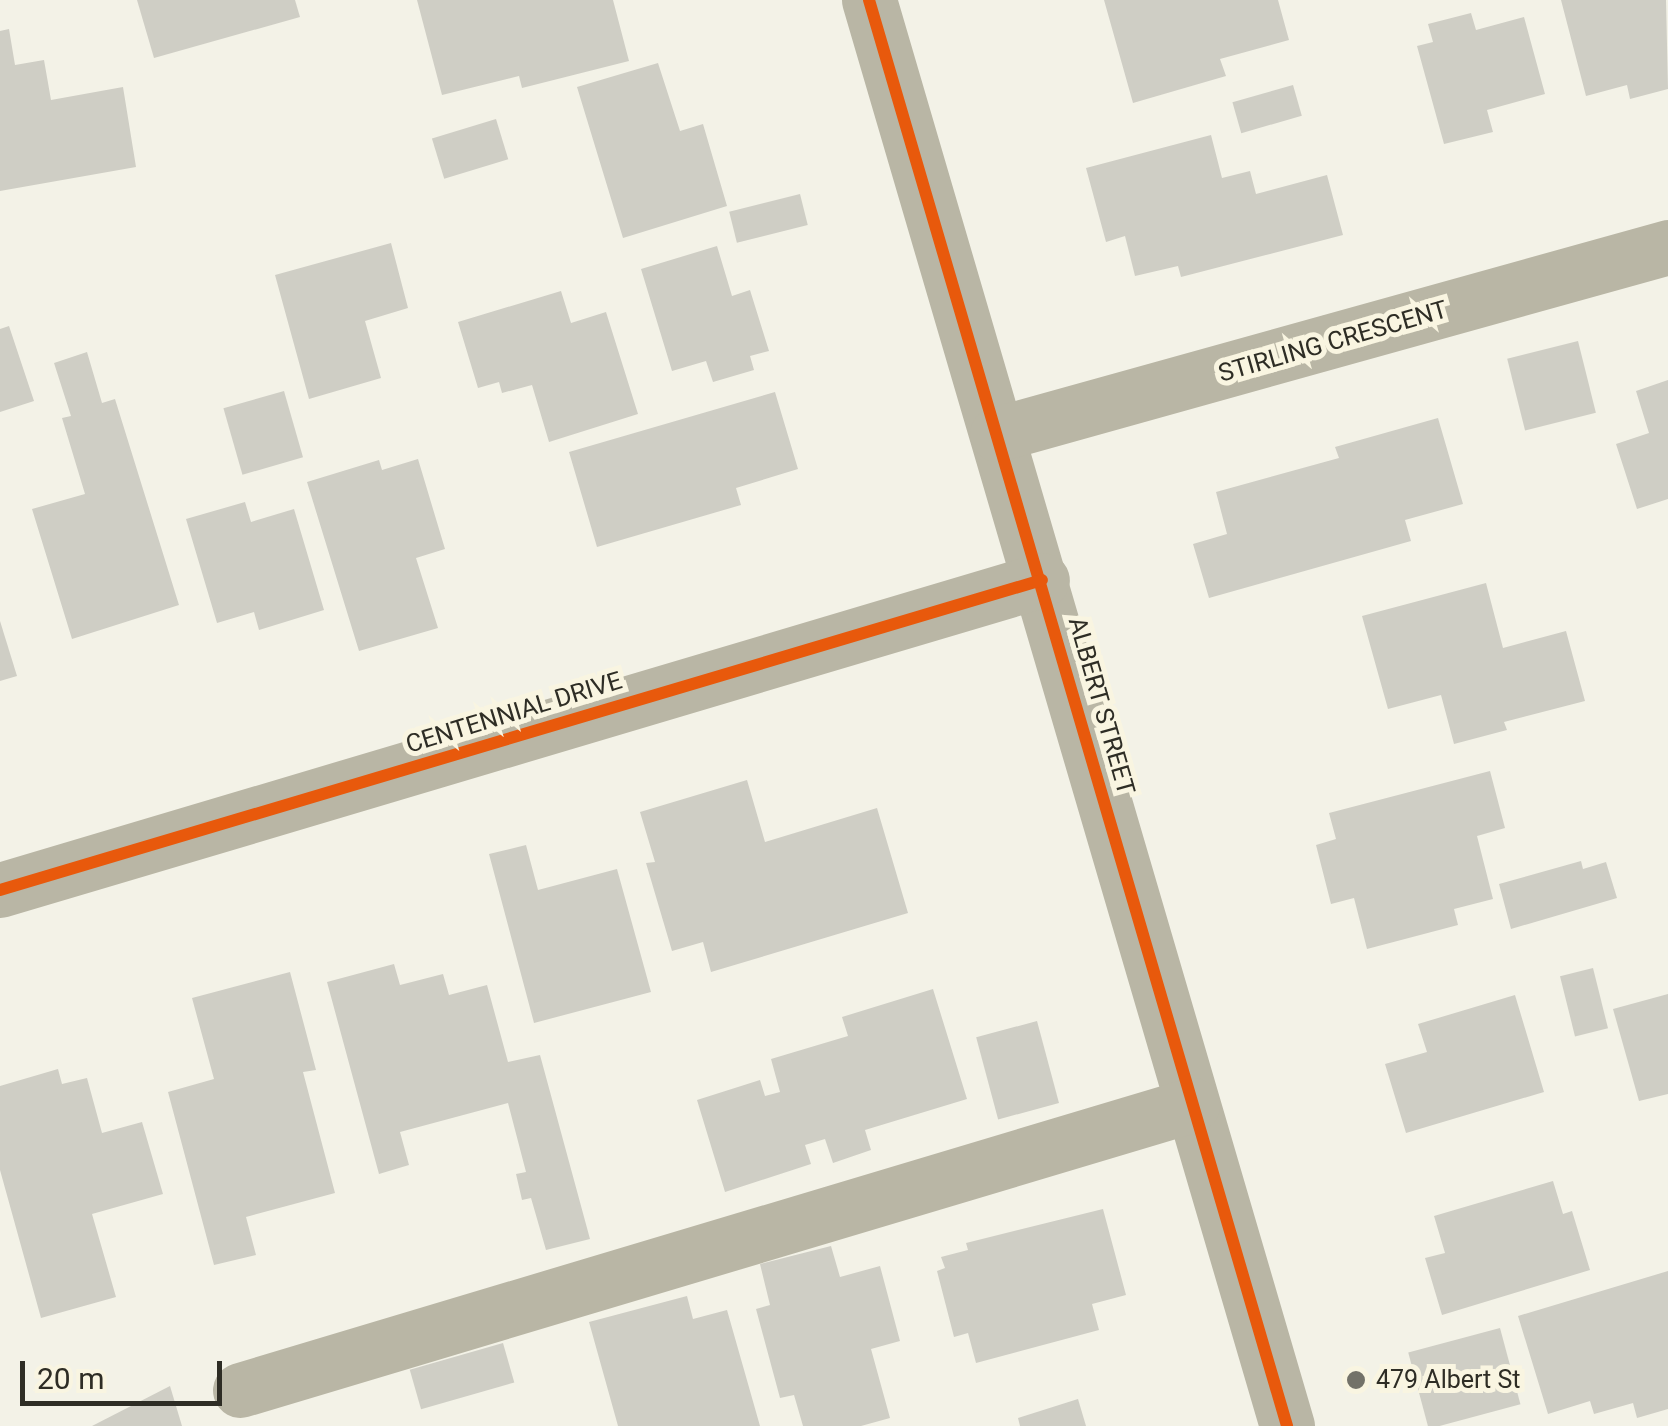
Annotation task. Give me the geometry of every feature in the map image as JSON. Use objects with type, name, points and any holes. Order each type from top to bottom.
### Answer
[{"type":"street","name":"ALBERT STREET","points":[[870,0],[1287,1426]]},
{"type":"street","name":"STIRLING CRESCENT","points":[[997,434],[1668,247]]},
{"type":"street","name":"CENTENNIAL DRIVE","points":[[0,890],[1042,580]]},
{"type":"street","points":[[240,1390],[1192,1105]]},
{"type":"building","points":[[137,0],[295,0],[300,17],[154,58]]},
{"type":"building","points":[[417,0],[613,0],[629,61],[522,88],[519,76],[442,95]]},
{"type":"building","points":[[1104,0],[1278,0],[1289,40],[1220,59],[1226,76],[1133,103]]},
{"type":"building","points":[[1561,0],[1666,0],[1668,89],[1630,99],[1627,85],[1586,96]]},
{"type":"building","points":[[1471,13],[1476,30],[1524,17],[1545,94],[1487,110],[1493,132],[1444,144],[1417,46],[1433,42],[1428,24]]},
{"type":"building","points":[[9,29],[15,65],[44,60],[51,100],[123,87],[136,167],[0,191],[0,31]]},
{"type":"building","points":[[658,63],[680,131],[703,124],[727,206],[623,238],[577,87]]},
{"type":"building","points":[[1293,85],[1302,116],[1241,133],[1232,102]]},
{"type":"building","points":[[496,119],[508,159],[444,179],[432,139]]},
{"type":"building","points":[[1211,135],[1222,178],[1250,171],[1256,194],[1327,175],[1343,235],[1181,277],[1178,266],[1135,276],[1125,236],[1106,242],[1086,168]]},
{"type":"building","points":[[800,194],[808,225],[737,243],[729,212]]},
{"type":"building","points":[[391,243],[408,308],[365,321],[381,378],[309,399],[275,275]]},
{"type":"building","points":[[717,246],[732,296],[750,290],[769,351],[750,356],[754,370],[713,382],[706,361],[672,371],[641,269]]},
{"type":"building","points":[[561,291],[571,323],[606,312],[638,414],[549,442],[532,385],[502,393],[499,382],[478,388],[458,322]]},
{"type":"building","points":[[9,326],[34,401],[0,412],[0,329]]},
{"type":"building","points":[[1578,341],[1596,413],[1525,430],[1507,359]]},
{"type":"building","points":[[87,352],[102,403],[115,399],[179,605],[72,639],[32,509],[85,494],[62,418],[71,416],[54,363]]},
{"type":"building","points":[[1668,380],[1668,499],[1637,509],[1616,444],[1649,433],[1636,391]]},
{"type":"building","points":[[284,391],[303,457],[242,475],[223,408]]},
{"type":"building","points":[[775,392],[798,469],[736,488],[741,505],[597,547],[569,452]]},
{"type":"building","points":[[1438,418],[1463,504],[1405,520],[1411,541],[1209,598],[1193,544],[1227,534],[1216,492],[1339,458],[1335,447]]},
{"type":"building","points":[[418,459],[445,549],[416,558],[438,628],[359,651],[307,482],[379,460],[382,470]]},
{"type":"building","points":[[245,502],[251,522],[294,509],[324,610],[259,630],[254,612],[217,623],[186,519]]},
{"type":"building","points":[[1486,583],[1503,648],[1566,631],[1585,701],[1504,722],[1507,730],[1454,744],[1441,695],[1388,709],[1362,616]]},
{"type":"building","points":[[0,621],[17,676],[0,681]]},
{"type":"building","points":[[1490,771],[1505,828],[1477,836],[1493,899],[1454,909],[1458,925],[1367,949],[1354,898],[1331,904],[1316,845],[1336,839],[1329,813]]},
{"type":"building","points":[[747,780],[765,842],[877,808],[908,913],[711,972],[703,942],[672,951],[646,863],[655,862],[640,812]]},
{"type":"building","points":[[526,845],[538,890],[617,869],[651,992],[534,1023],[489,854]]},
{"type":"building","points":[[1581,861],[1583,869],[1606,862],[1617,898],[1511,929],[1499,884]]},
{"type":"building","points":[[394,964],[400,985],[443,974],[449,995],[487,985],[508,1062],[540,1055],[590,1239],[546,1250],[531,1198],[522,1200],[516,1174],[526,1172],[508,1103],[400,1132],[409,1165],[379,1174],[327,982]]},
{"type":"building","points":[[1593,968],[1608,1028],[1575,1036],[1560,976]]},
{"type":"building","points":[[290,972],[316,1070],[303,1072],[335,1193],[246,1217],[256,1255],[214,1265],[168,1092],[214,1079],[192,998]]},
{"type":"building","points":[[933,989],[967,1099],[865,1130],[871,1150],[833,1163],[825,1139],[805,1145],[811,1164],[725,1192],[697,1100],[760,1080],[765,1096],[780,1092],[771,1059],[848,1036],[842,1017]]},
{"type":"building","points":[[1668,994],[1668,1094],[1639,1101],[1613,1009]]},
{"type":"building","points":[[1515,995],[1544,1092],[1406,1133],[1385,1064],[1427,1052],[1418,1024]]},
{"type":"building","points":[[1037,1021],[1059,1103],[998,1119],[976,1037]]},
{"type":"building","points":[[58,1069],[62,1084],[87,1078],[102,1133],[142,1122],[163,1194],[92,1214],[116,1297],[41,1318],[0,1170],[0,1086]]},
{"type":"building","points":[[1553,1181],[1563,1214],[1572,1211],[1590,1270],[1442,1315],[1425,1258],[1445,1253],[1434,1216]]},
{"type":"building","points":[[1103,1209],[1126,1295],[1092,1304],[1099,1330],[976,1363],[968,1333],[954,1337],[937,1271],[945,1268],[941,1257],[968,1250],[966,1243]]},
{"type":"building","points":[[831,1246],[840,1277],[880,1266],[900,1341],[871,1349],[890,1418],[861,1426],[803,1426],[794,1395],[780,1398],[756,1309],[770,1305],[760,1264]]},
{"type":"building","points":[[1668,1271],[1668,1409],[1637,1418],[1633,1403],[1594,1414],[1590,1401],[1548,1414],[1518,1316]]},
{"type":"building","points":[[687,1296],[693,1319],[727,1310],[760,1426],[618,1426],[589,1322]]},
{"type":"building","points":[[1500,1328],[1520,1404],[1428,1426],[1408,1353]]},
{"type":"building","points":[[503,1343],[514,1382],[421,1409],[410,1370]]},
{"type":"building","points":[[170,1386],[182,1426],[92,1426]]},
{"type":"building","points":[[1078,1399],[1086,1426],[1020,1426],[1018,1418]]},
{"type":"cycle path","points":[[869,0],[1287,1426]]},
{"type":"cycle path","points":[[0,890],[1042,580]]},
{"type":"place","name":"479 Albert St","points":[[1356,1380]]}]
